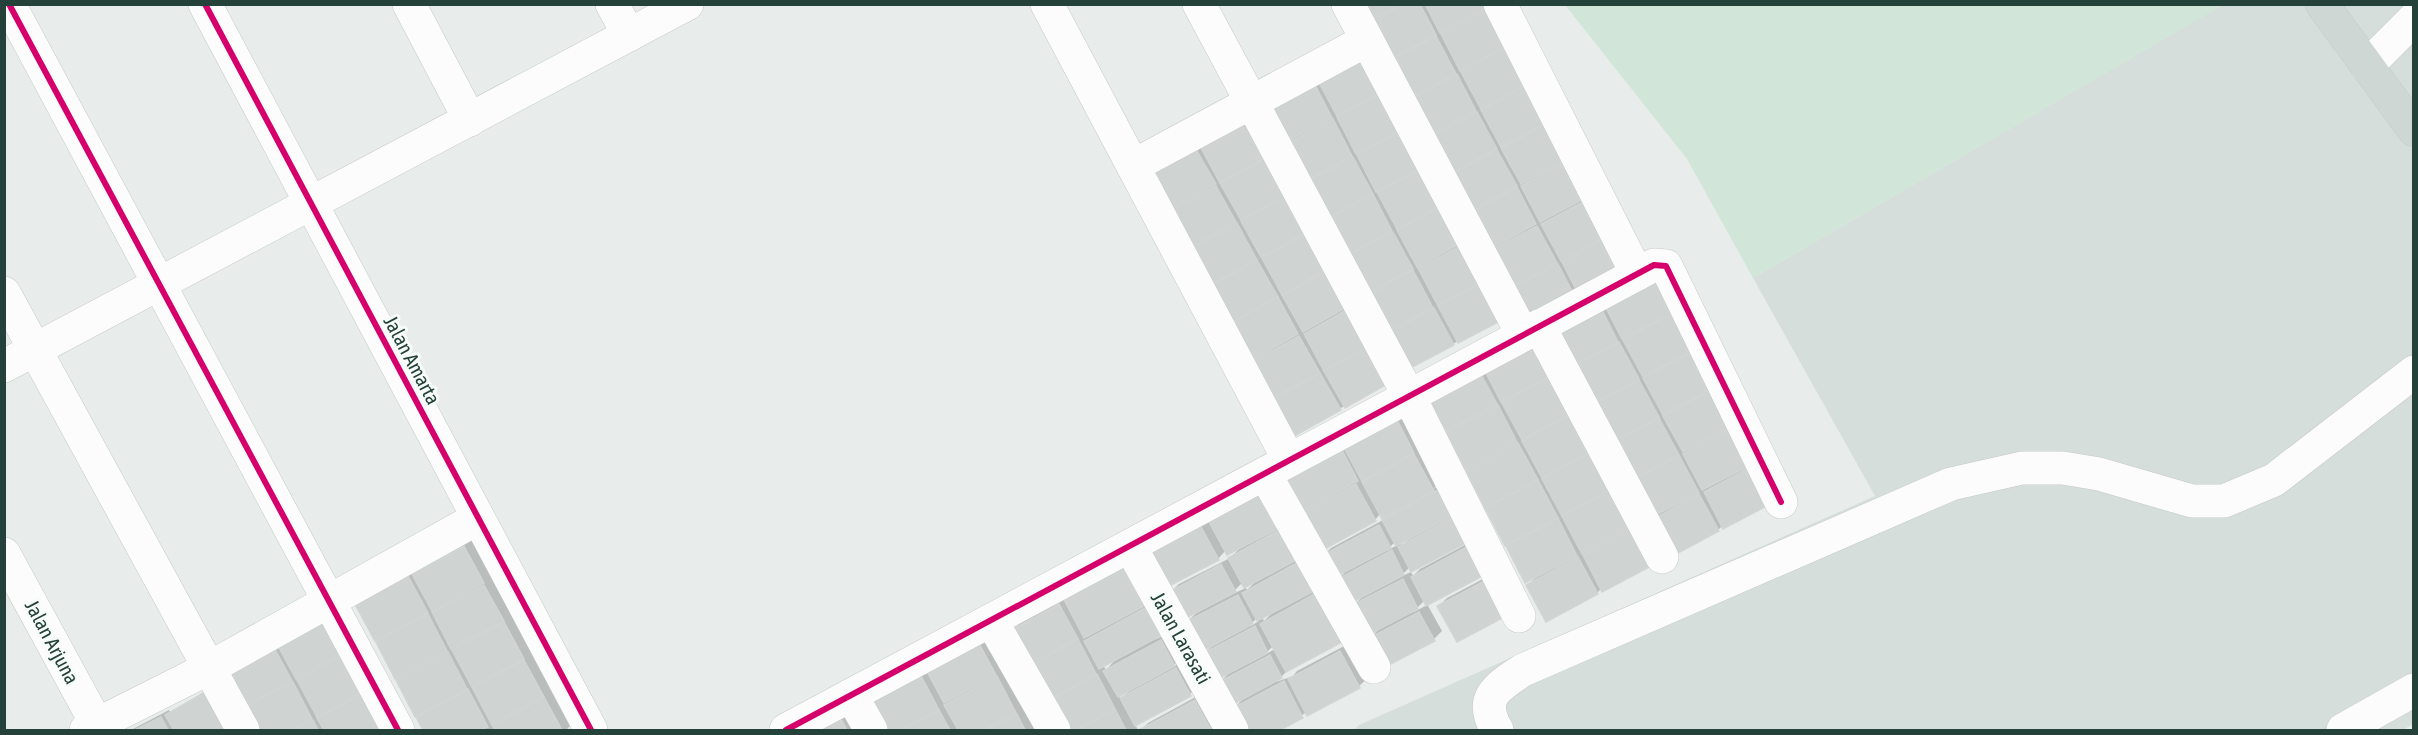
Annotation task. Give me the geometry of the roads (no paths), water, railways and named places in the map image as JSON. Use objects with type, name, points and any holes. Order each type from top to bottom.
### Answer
[{"type":"main road","points":[[2322,4],[2414,130]]},
{"type":"street","points":[[9,4],[399,730]]},
{"type":"street","name":"Jalan Amarta","points":[[205,4],[591,730]]},
{"type":"street","points":[[409,4],[470,120]]},
{"type":"street","points":[[612,4],[629,35]]},
{"type":"street","points":[[4,366],[687,4]]},
{"type":"street","points":[[1047,4],[1133,166],[1374,667]]},
{"type":"street","points":[[1199,4],[1409,396],[1519,616]]},
{"type":"street","points":[[1348,4],[1531,331],[1662,557]]},
{"type":"street","points":[[1500,4],[1637,274]]},
{"type":"street","points":[[2367,66],[2414,18],[2405,4]]},
{"type":"street","points":[[1133,166],[1367,40]]},
{"type":"street","points":[[786,730],[1654,265],[1665,266],[1781,502]]},
{"type":"street","points":[[4,293],[243,730]]},
{"type":"street","points":[[1497,730],[1487,708],[1491,696],[1501,684],[1523,670],[1951,484],[2022,468],[2063,468],[2099,474],[2192,501],[2224,501],[2274,480],[2414,372]]},
{"type":"street","points":[[94,728],[208,668],[478,518]]},
{"type":"street","name":"Jalan Larasati","points":[[1130,546],[1232,730]]},
{"type":"street","name":"Jalan Arjuna","points":[[4,554],[94,728]]},
{"type":"street","points":[[992,621],[1054,730]]},
{"type":"street","points":[[2343,730],[2414,690]]},
{"type":"street","points":[[851,695],[871,730]]}]
